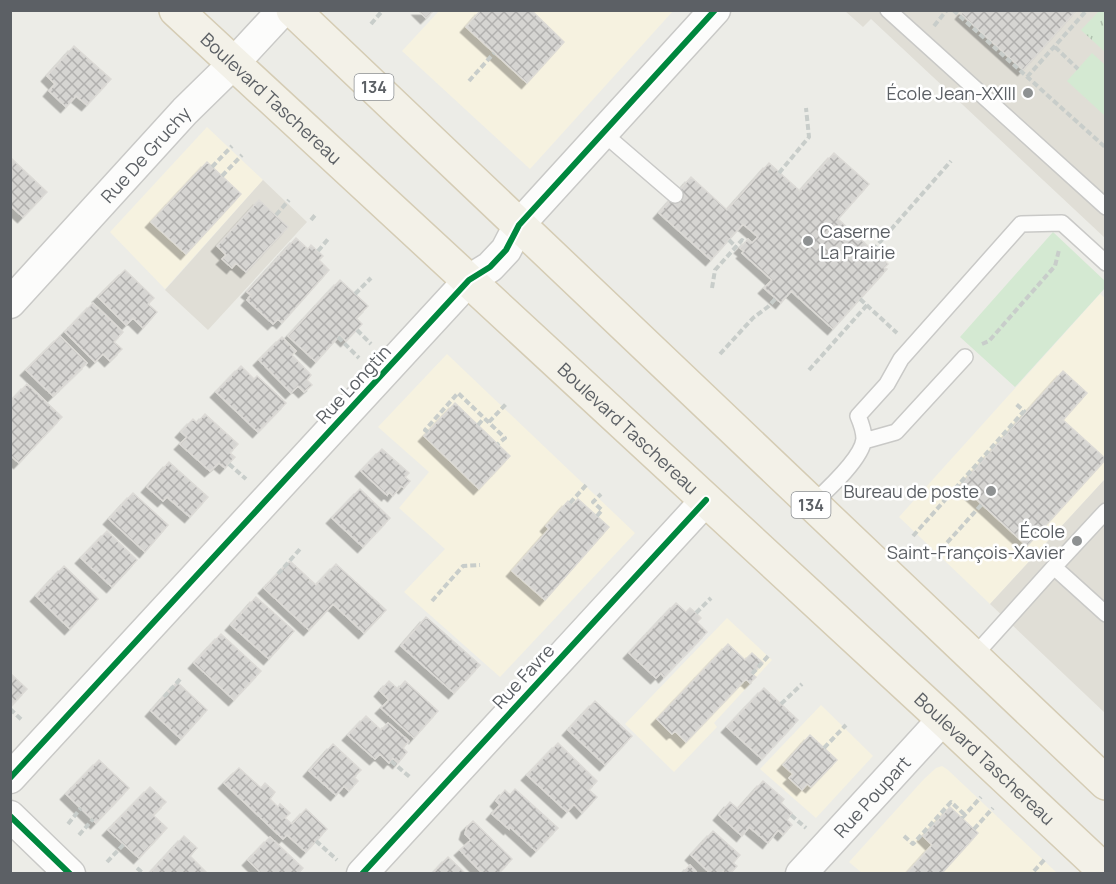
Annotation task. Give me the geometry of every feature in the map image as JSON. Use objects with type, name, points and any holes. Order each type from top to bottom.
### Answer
[{"type":"main road","name":"Boulevard Taschereau","points":[[176,10],[1106,872]]},
{"type":"main road","name":"134","points":[[293,10],[811,505],[1106,783]]},
{"type":"street","name":"Rue De Gruchy","points":[[10,303],[185,111],[283,10]]},
{"type":"street","name":"Rue Longtin","points":[[10,778],[469,280],[490,267],[506,250],[519,225],[715,10]]},
{"type":"street","name":"Rue Favre","points":[[350,867],[706,500]]},
{"type":"street","name":"Rue Poupart","points":[[801,873],[943,719]]},
{"type":"street","points":[[10,816],[70,873]]},
{"type":"lane","points":[[888,10],[1106,207]]},
{"type":"lane","points":[[603,133],[675,195]]},
{"type":"lane","points":[[811,505],[845,471],[859,451],[864,441],[863,428],[858,416],[887,384],[902,359],[1021,224],[1062,223],[1106,263]]},
{"type":"lane","points":[[864,441],[897,432],[965,357]]},
{"type":"lane","points":[[973,657],[1106,511]]},
{"type":"lane","points":[[1054,567],[1106,614]]},
{"type":"path","points":[[370,24],[383,10]]},
{"type":"path","points":[[953,10],[1106,148]]},
{"type":"path","points":[[1027,77],[1087,10]]},
{"type":"path","points":[[1075,25],[1081,30]]},
{"type":"path","points":[[1055,47],[1078,69]]},
{"type":"path","points":[[469,81],[495,53]]},
{"type":"path","points":[[780,173],[809,137],[806,108]]},
{"type":"path","points":[[212,167],[232,146]]},
{"type":"path","points":[[222,177],[242,155]]},
{"type":"path","points":[[873,250],[951,161]]},
{"type":"path","points":[[276,215],[289,200]]},
{"type":"path","points":[[311,220],[316,214]]},
{"type":"path","points":[[318,251],[329,238]]},
{"type":"path","points":[[729,240],[736,247]]},
{"type":"path","points":[[712,288],[715,270],[742,240],[745,243]]},
{"type":"path","points":[[981,345],[989,341],[1055,266],[1059,248]]},
{"type":"path","points":[[355,294],[371,278]]},
{"type":"path","points":[[720,354],[753,318],[776,298]]},
{"type":"path","points":[[860,299],[877,315]]},
{"type":"path","points":[[809,370],[867,305]]},
{"type":"path","points":[[428,432],[425,430],[458,393],[505,438],[498,444]]},
{"type":"path","points":[[489,422],[506,404]]},
{"type":"path","points":[[913,536],[1024,411],[1016,404]]},
{"type":"path","points":[[478,425],[484,418]]},
{"type":"path","points":[[570,503],[588,483]]},
{"type":"path","points":[[597,516],[602,510],[593,502],[601,494]]},
{"type":"path","points":[[935,556],[982,504]]},
{"type":"path","points":[[278,574],[300,549]]},
{"type":"path","points":[[432,601],[463,566],[480,565]]},
{"type":"path","points":[[696,613],[711,598]]},
{"type":"path","points":[[752,674],[770,654]]},
{"type":"path","points":[[164,697],[182,677]]},
{"type":"path","points":[[781,704],[802,684]]},
{"type":"path","points":[[824,748],[846,725]]},
{"type":"path","points":[[391,761],[412,779]]},
{"type":"path","points":[[904,836],[913,844],[951,802],[963,816],[981,797]]},
{"type":"path","points":[[68,824],[81,808]]},
{"type":"path","points":[[974,829],[993,808]]},
{"type":"path","points":[[791,815],[809,830]]},
{"type":"path","points":[[79,835],[93,819]]},
{"type":"path","points":[[316,841],[350,867]]},
{"type":"path","points":[[107,862],[124,844]]},
{"type":"path","points":[[1034,871],[1047,858]]},
{"type":"path","points":[[137,868],[144,873]]},
{"type":"shaded area","points":[[439,11],[673,11],[530,169],[402,51]]},
{"type":"shaded area","name":"École Jean-XXIII","points":[[845,11],[1105,11],[1105,238],[871,19],[863,27]]},
{"type":"shaded area","points":[[207,127],[263,180],[165,289],[110,232]]},
{"type":"shaded area","points":[[263,180],[307,222],[208,330],[165,290]]},
{"type":"shaded area","points":[[1100,294],[1105,298],[1105,479],[990,604],[899,517]]},
{"type":"shaded area","points":[[447,354],[635,533],[500,677],[404,592],[445,549],[399,508],[429,472],[378,427]]},
{"type":"shaded area","name":"École Saint-François-Xavier","points":[[1105,479],[1105,713],[990,604]]},
{"type":"shaded area","points":[[727,618],[772,660],[714,723],[717,727],[674,772],[625,724]]},
{"type":"shaded area","points":[[821,705],[873,756],[816,818],[760,769]]},
{"type":"shaded area","points":[[942,766],[1057,873],[862,873],[849,862],[924,779],[936,768]]},
{"type":"green space","points":[[1099,11],[1105,11],[1105,52],[1081,30]]},
{"type":"green space","points":[[1092,53],[1105,65],[1105,116],[1067,81]]},
{"type":"green space","points":[[1053,232],[1105,281],[1105,288],[1015,387],[960,337]]},
{"type":"building","points":[[418,10],[434,10],[426,18]]},
{"type":"building","points":[[481,10],[531,10],[564,42],[527,83],[466,27]]},
{"type":"building","points":[[964,10],[1077,10],[1023,70],[961,14]]},
{"type":"building","points":[[74,46],[111,79],[87,105],[76,96],[66,107],[49,91],[55,84],[47,76]]},
{"type":"building","name":"Caserne La Prairie","points":[[834,153],[869,184],[838,219],[888,264],[884,268],[887,269],[833,329],[791,291],[781,303],[764,288],[772,280],[742,253],[744,251],[740,248],[748,239],[752,243],[758,237],[743,224],[711,260],[659,213],[691,177],[727,210],[769,163],[800,191]]},
{"type":"building","points":[[12,159],[47,192],[23,217],[10,205]]},
{"type":"building","points":[[207,162],[241,194],[186,254],[151,222]]},
{"type":"building","points":[[259,200],[288,227],[246,272],[236,263],[232,268],[222,259],[226,255],[217,246]]},
{"type":"building","points":[[296,238],[308,249],[311,245],[323,256],[319,260],[329,270],[282,323],[278,319],[273,324],[247,300],[251,295],[247,292]]},
{"type":"building","points":[[125,270],[154,298],[148,304],[157,312],[143,328],[133,318],[126,325],[98,297]]},
{"type":"building","points":[[340,280],[368,306],[356,318],[362,324],[346,341],[340,335],[316,362],[288,336]]},
{"type":"building","points":[[93,303],[123,332],[114,342],[122,349],[110,361],[103,354],[95,362],[65,332]]},
{"type":"building","points":[[60,336],[87,363],[53,396],[26,370]]},
{"type":"building","points":[[282,337],[296,351],[292,355],[311,375],[307,380],[312,385],[304,392],[298,386],[291,393],[259,360]]},
{"type":"building","points":[[241,366],[254,379],[257,376],[286,403],[258,432],[216,392]]},
{"type":"building","points":[[1063,371],[1087,393],[1063,420],[1106,459],[1027,546],[961,485]]},
{"type":"building","points":[[27,384],[62,417],[19,463],[10,455],[10,402]]},
{"type":"building","points":[[455,403],[510,456],[479,489],[424,436]]},
{"type":"building","points":[[205,414],[238,444],[230,453],[235,457],[225,468],[219,463],[210,471],[180,444],[187,437],[181,432],[193,419],[197,423]]},
{"type":"building","points":[[382,449],[409,473],[405,477],[410,481],[404,488],[401,486],[393,496],[389,492],[387,495],[361,471]]},
{"type":"building","points":[[169,462],[208,497],[190,517],[167,497],[163,501],[147,487]]},
{"type":"building","points":[[360,489],[390,518],[363,547],[332,518]]},
{"type":"building","points":[[133,493],[168,525],[145,552],[109,519]]},
{"type":"building","points":[[578,499],[609,527],[545,600],[512,571],[549,529],[546,526],[568,501],[572,505]]},
{"type":"building","points":[[107,531],[137,560],[112,587],[81,558]]},
{"type":"building","points":[[290,561],[316,585],[336,564],[386,610],[364,633],[333,604],[309,630],[264,588]]},
{"type":"building","points":[[64,566],[98,599],[70,629],[36,596]]},
{"type":"building","points":[[256,597],[294,631],[269,659],[231,625]]},
{"type":"building","points":[[676,603],[686,612],[690,608],[696,613],[701,618],[697,622],[707,632],[664,677],[661,673],[656,678],[629,653]]},
{"type":"building","points":[[426,617],[480,665],[454,693],[401,646]]},
{"type":"building","points":[[221,634],[261,671],[234,700],[194,663]]},
{"type":"building","points":[[728,644],[745,660],[752,653],[763,663],[752,674],[756,677],[750,683],[746,679],[686,742],[675,731],[672,734],[657,719]]},
{"type":"building","points":[[10,673],[27,689],[10,707]]},
{"type":"building","points":[[389,681],[398,689],[405,681],[438,711],[414,738],[381,708],[389,700],[380,691]]},
{"type":"building","points":[[177,682],[207,710],[181,739],[151,711]]},
{"type":"building","points":[[764,688],[798,720],[762,759],[727,727]]},
{"type":"building","points":[[595,701],[632,736],[605,765],[568,730]]},
{"type":"building","points":[[366,716],[381,730],[388,723],[409,741],[403,748],[407,752],[398,763],[393,758],[389,763],[380,754],[375,759],[348,735]]},
{"type":"building","points":[[810,735],[837,760],[811,787],[807,784],[802,790],[789,778],[793,774],[783,765]]},
{"type":"building","points":[[558,743],[597,781],[589,790],[597,797],[582,813],[574,804],[567,812],[527,775]]},
{"type":"building","points":[[333,744],[361,770],[354,777],[358,781],[349,791],[344,786],[336,795],[309,771]]},
{"type":"building","points":[[99,760],[129,788],[96,823],[66,794]]},
{"type":"building","points":[[239,768],[261,788],[265,783],[275,792],[270,799],[278,807],[280,804],[290,813],[285,818],[292,824],[306,809],[327,829],[306,852],[287,835],[283,839],[224,783]]},
{"type":"building","points":[[763,781],[784,799],[781,803],[792,813],[787,820],[792,825],[783,835],[778,830],[768,843],[749,827],[742,836],[719,815],[730,802],[738,809]]},
{"type":"building","points":[[150,787],[166,802],[153,815],[167,828],[139,858],[108,830]]},
{"type":"building","points":[[515,789],[558,828],[536,851],[492,814],[500,805],[496,801],[505,790],[510,795]]},
{"type":"building","points":[[950,807],[978,833],[941,874],[906,874],[932,845],[923,836]]},
{"type":"building","points":[[473,821],[512,859],[498,874],[483,874],[460,850],[471,840],[465,834],[467,827]]},
{"type":"building","points":[[713,831],[740,855],[733,863],[737,866],[730,874],[725,874],[723,871],[721,874],[711,874],[691,855]]},
{"type":"building","points":[[184,836],[197,848],[190,856],[208,874],[149,874]]},
{"type":"building","points":[[270,837],[303,868],[298,874],[262,874],[248,860]]},
{"type":"building","points":[[448,857],[466,874],[432,874]]},
{"type":"building","points":[[690,865],[698,874],[682,874]]},
{"type":"cycle path","points":[[10,778],[469,280],[490,267],[506,250],[519,225],[715,10]]},
{"type":"cycle path","points":[[362,874],[706,500]]},
{"type":"cycle path","points":[[10,816],[70,874]]},
{"type":"place","name":"École Jean-XXIII","points":[[1028,93]]},
{"type":"place","name":"Caserne La Prairie","points":[[808,241]]},
{"type":"place","name":"Bureau de poste","points":[[991,491]]},
{"type":"place","name":"École Saint-François-Xavier","points":[[1077,541]]}]
